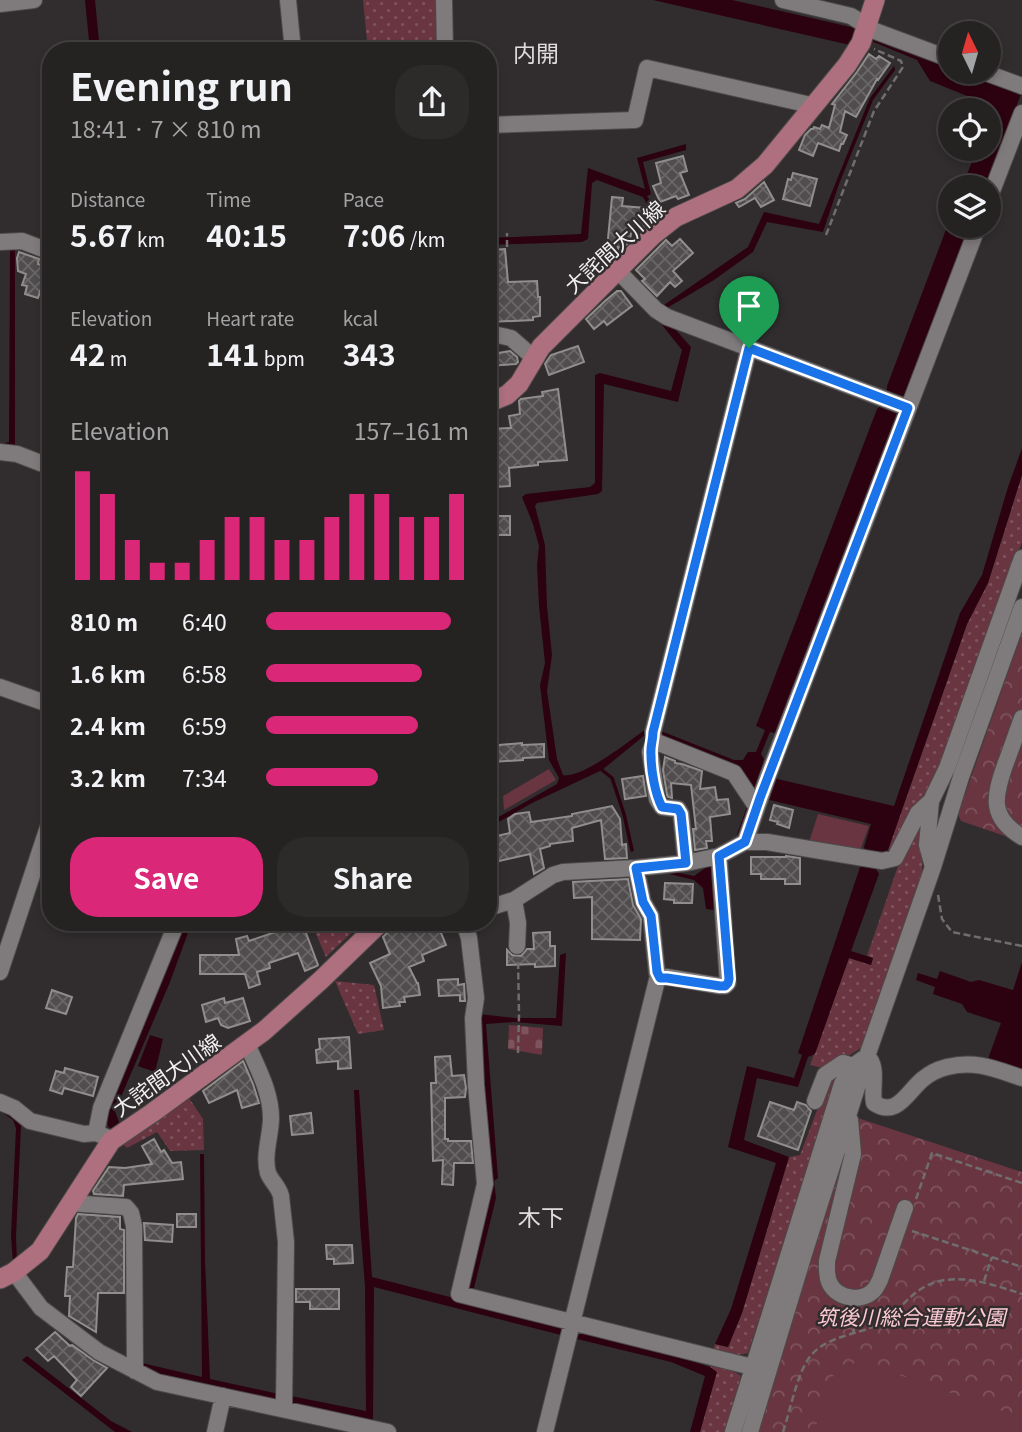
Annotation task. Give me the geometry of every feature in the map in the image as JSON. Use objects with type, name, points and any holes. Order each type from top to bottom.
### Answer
[{"type":"main road","name":"大詫間大川線","points":[[497,399],[507,395],[519,384],[541,347],[653,235],[676,218],[737,189],[765,165],[847,65],[864,35],[875,0]]},
{"type":"main road","name":"大詫間大川線","points":[[7,1276],[40,1251],[71,1203],[104,1137],[247,1044],[321,980],[372,931]]},
{"type":"street","points":[[0,4],[34,0]]},
{"type":"street","points":[[288,0],[292,42]]},
{"type":"street","points":[[444,0],[445,42]]},
{"type":"street","points":[[783,0],[851,16],[864,35],[875,31],[938,55]]},
{"type":"street","points":[[497,125],[635,120],[647,68],[815,106]]},
{"type":"street","points":[[1001,78],[1022,86]]},
{"type":"street","points":[[998,175],[1022,113]]},
{"type":"street","points":[[745,842],[973,238]]},
{"type":"street","points":[[0,242],[22,241],[42,249]]},
{"type":"street","points":[[618,271],[656,310],[667,317],[908,408]]},
{"type":"street","points":[[497,335],[511,338],[534,358]]},
{"type":"street","points":[[686,863],[681,814],[678,809],[662,807],[657,799],[650,752],[749,348]]},
{"type":"street","points":[[0,452],[17,454],[42,464]]},
{"type":"street","points":[[497,905],[514,900],[553,875],[563,872],[686,863],[719,856],[745,842],[766,842],[882,861],[895,858],[918,813],[931,801],[947,768],[1022,558]]},
{"type":"street","points":[[750,1432],[867,1056],[933,867],[961,777],[1022,607]]},
{"type":"street","points":[[0,687],[42,702]]},
{"type":"street","points":[[1022,718],[996,790],[996,804],[1001,818],[1009,829],[1022,837]]},
{"type":"street","points":[[653,741],[734,773],[758,802]]},
{"type":"street","points":[[931,801],[928,845],[933,867]]},
{"type":"street","points":[[0,972],[42,845]]},
{"type":"street","points":[[660,978],[720,986],[728,983],[719,856]]},
{"type":"street","points":[[636,868],[643,902],[651,916],[657,972],[660,978]]},
{"type":"street","points":[[514,900],[518,923],[517,946]]},
{"type":"street","points":[[0,1102],[14,1108],[30,1121],[104,1137],[102,1108],[173,931]]},
{"type":"street","points":[[467,931],[476,998],[473,1018],[476,1085],[485,1184],[459,1294],[752,1367]]},
{"type":"street","points":[[545,1432],[657,981],[660,978]]},
{"type":"street","points":[[153,982],[169,989]]},
{"type":"street","points":[[247,1044],[261,1075],[271,1108],[266,1162],[269,1176],[279,1189],[283,1208],[286,1242],[284,1408]]},
{"type":"street","points":[[733,1432],[842,1084],[853,1066],[867,1056]]},
{"type":"street","points":[[867,1056],[872,1060],[875,1070],[872,1092],[874,1103],[881,1107],[890,1108],[899,1104],[923,1079],[944,1068],[966,1064],[984,1065],[1022,1078]]},
{"type":"street","points":[[815,1101],[825,1075],[844,1063],[853,1066]]},
{"type":"street","points":[[849,1114],[853,1132],[853,1154],[827,1261],[830,1284],[836,1292],[846,1297],[858,1298],[874,1290],[910,1204]]},
{"type":"street","points":[[71,1203],[126,1207],[131,1213],[134,1226],[135,1371]]},
{"type":"street","points":[[7,1276],[41,1308],[99,1352],[157,1382],[388,1432]]},
{"type":"street","points":[[215,1432],[223,1396]]},
{"type":"path","points":[[826,236],[874,111],[903,67],[901,61],[864,35]]},
{"type":"path","points":[[506,247],[507,233]]},
{"type":"path","points":[[933,867],[937,876],[943,919],[952,932],[1022,946]]},
{"type":"path","points":[[517,946],[518,1053]]},
{"type":"path","points":[[910,1204],[932,1153],[1022,1183]]},
{"type":"path","points":[[906,1229],[1022,1267]]},
{"type":"path","points":[[983,1282],[992,1257]]},
{"type":"path","points":[[783,1432],[807,1360],[815,1350],[827,1343],[879,1324],[897,1312],[915,1293],[928,1285],[946,1280],[968,1279],[1022,1294]]},
{"type":"path","points":[[853,1334],[858,1306]]},
{"type":"green space","points":[[363,0],[439,0],[440,42],[367,42]]},
{"type":"green space","points":[[1022,475],[1022,542],[942,769],[912,812],[896,849],[888,850],[967,624],[988,583]]},
{"type":"green space","points":[[1022,633],[1022,842],[961,821],[958,814]]},
{"type":"green space","points":[[549,769],[556,780],[504,810],[503,796]]},
{"type":"green space","points":[[818,814],[869,826],[860,851],[809,842]]},
{"type":"green space","points":[[923,816],[922,878],[864,1046],[828,1069],[810,1065],[849,958],[871,965],[873,958],[867,956],[899,863]]},
{"type":"green space","points":[[315,931],[354,931],[326,957]]},
{"type":"green space","points":[[335,981],[374,985],[384,1030],[358,1034]]},
{"type":"green space","points":[[509,1025],[543,1028],[542,1055],[508,1049]]},
{"type":"green space","points":[[844,1068],[836,1082],[748,1353],[734,1356],[713,1351],[715,1344],[728,1347],[742,1313],[789,1157],[800,1155],[830,1076]]},
{"type":"green space","points":[[187,1095],[203,1119],[204,1150],[170,1151],[157,1132],[127,1148],[119,1140]]},
{"type":"green space","name":"筑後川総合運動公園","points":[[858,1118],[1022,1172],[1022,1432],[758,1432],[841,1160]]},
{"type":"green space","points":[[862,1362],[1022,1418],[1022,1432],[814,1432],[833,1376],[842,1365]]},
{"type":"green space","points":[[711,1363],[726,1366],[741,1376],[725,1432],[700,1432],[716,1372],[710,1367]]},
{"type":"shaded area","points":[[85,0],[95,0],[99,42],[89,42]]},
{"type":"shaded area","points":[[653,0],[732,0],[855,28],[856,33],[850,45]]},
{"type":"shaded area","points":[[873,36],[927,55],[938,63],[938,84],[993,84],[1021,94],[1001,147],[1001,98],[972,98],[930,81],[917,60],[871,41]]},
{"type":"shaded area","points":[[894,66],[895,70],[873,100],[823,232],[767,222],[753,252],[714,280],[667,308],[664,305],[748,247],[764,212],[819,224],[870,98]]},
{"type":"shaded area","points":[[686,144],[686,150],[643,162],[651,194],[647,196],[660,218],[657,221],[643,197],[597,180],[592,183],[588,239],[582,242],[497,245],[497,238],[581,234],[588,168],[645,189],[637,158]]},
{"type":"shaded area","points":[[972,161],[996,161],[991,175],[967,175]]},
{"type":"shaded area","points":[[943,238],[967,238],[778,734],[770,732],[761,754],[764,759],[761,779],[773,778],[894,806],[960,613],[982,575],[1022,448],[1022,475],[988,583],[967,624],[888,850],[880,853],[875,867],[879,874],[851,951],[873,958],[871,965],[849,958],[815,1054],[808,1057],[798,1087],[757,1078],[744,1140],[789,1157],[742,1313],[728,1347],[715,1344],[731,1309],[776,1163],[728,1147],[747,1066],[794,1078],[802,1055],[798,1053],[860,867],[864,864],[867,853],[864,847],[871,824],[765,799],[752,790],[742,769],[660,737],[661,731],[734,760],[743,760],[748,752],[756,752],[765,730],[756,726],[877,409],[885,399],[887,386]]},
{"type":"shaded area","points":[[15,247],[15,445],[42,455],[42,460],[0,448],[0,444],[9,442],[10,248]]},
{"type":"shaded area","points":[[666,322],[691,347],[678,402],[604,384],[602,491],[598,494],[537,503],[535,506],[545,545],[552,655],[547,691],[557,759],[563,775],[571,775],[593,765],[646,729],[645,735],[602,770],[497,823],[497,818],[557,784],[559,778],[549,760],[540,685],[545,663],[539,606],[539,546],[522,497],[526,494],[590,487],[595,483],[595,375],[600,373],[671,391],[682,350],[662,325]]},
{"type":"shaded area","points":[[708,866],[715,869],[718,906],[714,910],[706,909],[703,888],[694,880],[661,872],[694,876]]},
{"type":"shaded area","points":[[179,931],[189,931],[115,1111],[120,1125],[112,1129],[108,1127],[106,1111]]},
{"type":"shaded area","points":[[566,953],[562,1026],[514,1022],[486,1024],[498,1178],[494,1181],[496,1198],[473,1292],[465,1290],[491,1193],[479,1014],[515,1018],[556,1018],[560,955]]},
{"type":"shaded area","points":[[1022,962],[1022,1070],[988,1059],[1001,1023],[967,1012],[962,1004],[933,994],[935,987],[916,980],[918,973],[937,979],[940,971],[971,982],[979,980],[1013,990]]},
{"type":"shaded area","points":[[150,1035],[163,1039],[155,1072],[138,1066]]},
{"type":"shaded area","points":[[354,1090],[359,1090],[372,1277],[563,1326],[561,1335],[374,1287],[373,1421],[291,1404],[291,1396],[366,1411],[365,1286]]},
{"type":"shaded area","points":[[0,1107],[17,1118],[21,1126],[17,1261],[13,1263],[11,1236],[16,1128],[13,1120],[0,1111]]},
{"type":"shaded area","points":[[200,1154],[204,1154],[210,1379],[279,1394],[277,1401],[156,1375],[142,1369],[142,1363],[202,1377]]},
{"type":"shaded area","points":[[580,1331],[674,1355],[717,1372],[700,1432],[690,1432],[705,1376],[671,1362],[577,1339]]},
{"type":"shaded area","points":[[27,1356],[111,1421],[132,1432],[115,1432],[22,1360]]},
{"type":"building","points":[[869,54],[876,59],[879,56],[890,63],[877,79],[856,117],[845,111],[840,132],[847,135],[839,151],[818,143],[813,156],[799,150],[805,135],[811,129],[820,129],[822,125],[829,128],[835,105],[832,104]]},
{"type":"building","points":[[683,156],[687,171],[680,173],[689,195],[660,202],[653,186],[661,183],[656,163]]},
{"type":"building","points":[[793,173],[817,179],[810,206],[783,199],[788,179],[791,180]]},
{"type":"building","points":[[764,182],[774,200],[761,207],[755,198],[739,207],[736,203],[745,199]]},
{"type":"building","points":[[612,197],[623,198],[622,206],[646,208],[644,227],[632,225],[630,241],[623,248],[618,247],[618,250],[607,249]]},
{"type":"building","points":[[680,239],[693,253],[673,271],[682,281],[675,287],[670,282],[657,296],[642,281],[645,279],[636,270],[666,240],[672,246]]},
{"type":"building","points":[[505,249],[508,282],[537,281],[540,316],[533,317],[533,320],[497,322],[497,250]]},
{"type":"building","points":[[19,252],[39,259],[38,264],[42,265],[42,286],[38,298],[25,294],[27,286],[22,285],[26,274],[18,271]]},
{"type":"building","points":[[617,291],[621,291],[632,306],[607,325],[604,321],[594,329],[586,319]]},
{"type":"building","points":[[497,346],[498,353],[510,351],[517,357],[516,364],[497,365]]},
{"type":"building","points":[[578,346],[584,362],[549,375],[545,364],[551,355]]},
{"type":"building","points":[[558,389],[567,460],[509,468],[510,486],[497,487],[497,429],[511,428],[509,416],[520,414],[519,401],[543,396],[542,392]]},
{"type":"building","points":[[497,516],[510,516],[510,535],[497,535]]},
{"type":"building","points":[[544,744],[544,757],[497,762],[497,745]]},
{"type":"building","points":[[665,757],[702,771],[700,789],[715,787],[717,800],[728,799],[730,814],[710,817],[712,841],[706,841],[707,848],[695,850],[693,829],[696,829],[691,785],[671,783],[672,798],[667,795],[663,770]]},
{"type":"building","points":[[643,776],[646,796],[625,799],[622,779]]},
{"type":"building","points":[[774,805],[793,810],[789,828],[770,820]]},
{"type":"building","points":[[612,806],[620,819],[622,845],[626,844],[627,858],[605,859],[601,820],[572,828],[573,841],[550,844],[540,849],[544,868],[534,874],[530,854],[497,861],[497,836],[510,833],[508,819],[515,814],[529,812],[531,822]]},
{"type":"building","points":[[751,857],[800,858],[800,884],[785,884],[785,879],[761,879],[761,874],[751,874]]},
{"type":"building","points":[[628,879],[633,905],[641,919],[640,940],[592,939],[592,897],[574,898],[573,882]]},
{"type":"building","points":[[665,883],[693,884],[692,903],[674,903],[674,900],[664,899]]},
{"type":"building","points":[[278,931],[305,931],[318,965],[305,971],[298,953],[269,963],[270,968],[257,972],[260,984],[249,988],[245,974],[200,974],[200,955],[239,955],[236,939],[247,936],[249,941]]},
{"type":"building","points":[[389,931],[440,931],[446,945],[422,955],[424,961],[409,967],[418,983],[420,995],[404,997],[405,1002],[399,1002],[400,1006],[383,1008],[381,986],[370,963],[390,954],[383,937]]},
{"type":"building","points":[[550,932],[550,946],[555,946],[555,966],[507,965],[507,950],[512,955],[521,956],[527,949],[534,949],[533,933]]},
{"type":"building","points":[[458,979],[458,985],[464,984],[465,1001],[460,1001],[460,995],[439,996],[438,980]]},
{"type":"building","points":[[52,990],[72,997],[66,1014],[46,1008]]},
{"type":"building","points":[[224,998],[225,1003],[243,998],[250,1021],[228,1028],[221,1025],[218,1018],[206,1022],[202,1005]]},
{"type":"building","points":[[349,1037],[351,1068],[338,1069],[338,1061],[317,1063],[319,1039]]},
{"type":"building","points":[[450,1056],[452,1076],[464,1075],[466,1088],[465,1097],[445,1098],[445,1139],[471,1141],[473,1163],[454,1163],[453,1185],[442,1184],[443,1160],[433,1161],[431,1083],[436,1083],[435,1057]]},
{"type":"building","points":[[243,1061],[259,1103],[242,1108],[237,1090],[209,1103],[203,1091]]},
{"type":"building","points":[[65,1068],[98,1077],[93,1096],[64,1088],[62,1094],[50,1090],[56,1071],[64,1073]]},
{"type":"building","points":[[770,1102],[794,1110],[797,1102],[806,1105],[811,1111],[798,1150],[758,1136]]},
{"type":"building","points":[[311,1113],[313,1133],[292,1135],[290,1116]]},
{"type":"building","points":[[154,1139],[161,1152],[164,1150],[172,1163],[181,1162],[183,1179],[124,1185],[123,1196],[94,1194],[93,1191],[109,1167],[125,1168],[152,1164],[142,1146]]},
{"type":"building","points":[[78,1214],[120,1217],[120,1229],[124,1230],[124,1293],[98,1293],[96,1332],[69,1316],[70,1296],[65,1296],[67,1267],[73,1267]]},
{"type":"building","points":[[177,1214],[196,1214],[196,1227],[177,1227]]},
{"type":"building","points":[[144,1223],[173,1225],[172,1242],[145,1240]]},
{"type":"building","points":[[326,1245],[352,1245],[353,1263],[334,1264],[334,1259],[327,1259]]},
{"type":"building","points":[[296,1289],[339,1289],[339,1309],[310,1309],[310,1302],[296,1302]]},
{"type":"building","points":[[55,1332],[70,1346],[107,1368],[81,1396],[71,1387],[77,1380],[54,1356],[48,1361],[36,1349]]},
{"type":"waterway","points":[[658,215],[671,210]]},
{"type":"waterway","points":[[602,770],[612,778],[632,850]]},
{"type":"waterway","points":[[739,834],[748,809]]},
{"type":"district","name":"内開","points":[[536,52]]},
{"type":"district","name":"木下","points":[[541,1216]]},
{"type":"route","points":[[749,348],[908,408],[745,842],[719,856],[729,979],[725,986],[720,986],[660,978],[657,972],[651,916],[643,902],[636,868],[686,863],[681,814],[678,809],[662,807],[657,799],[650,752],[749,348]]}]
